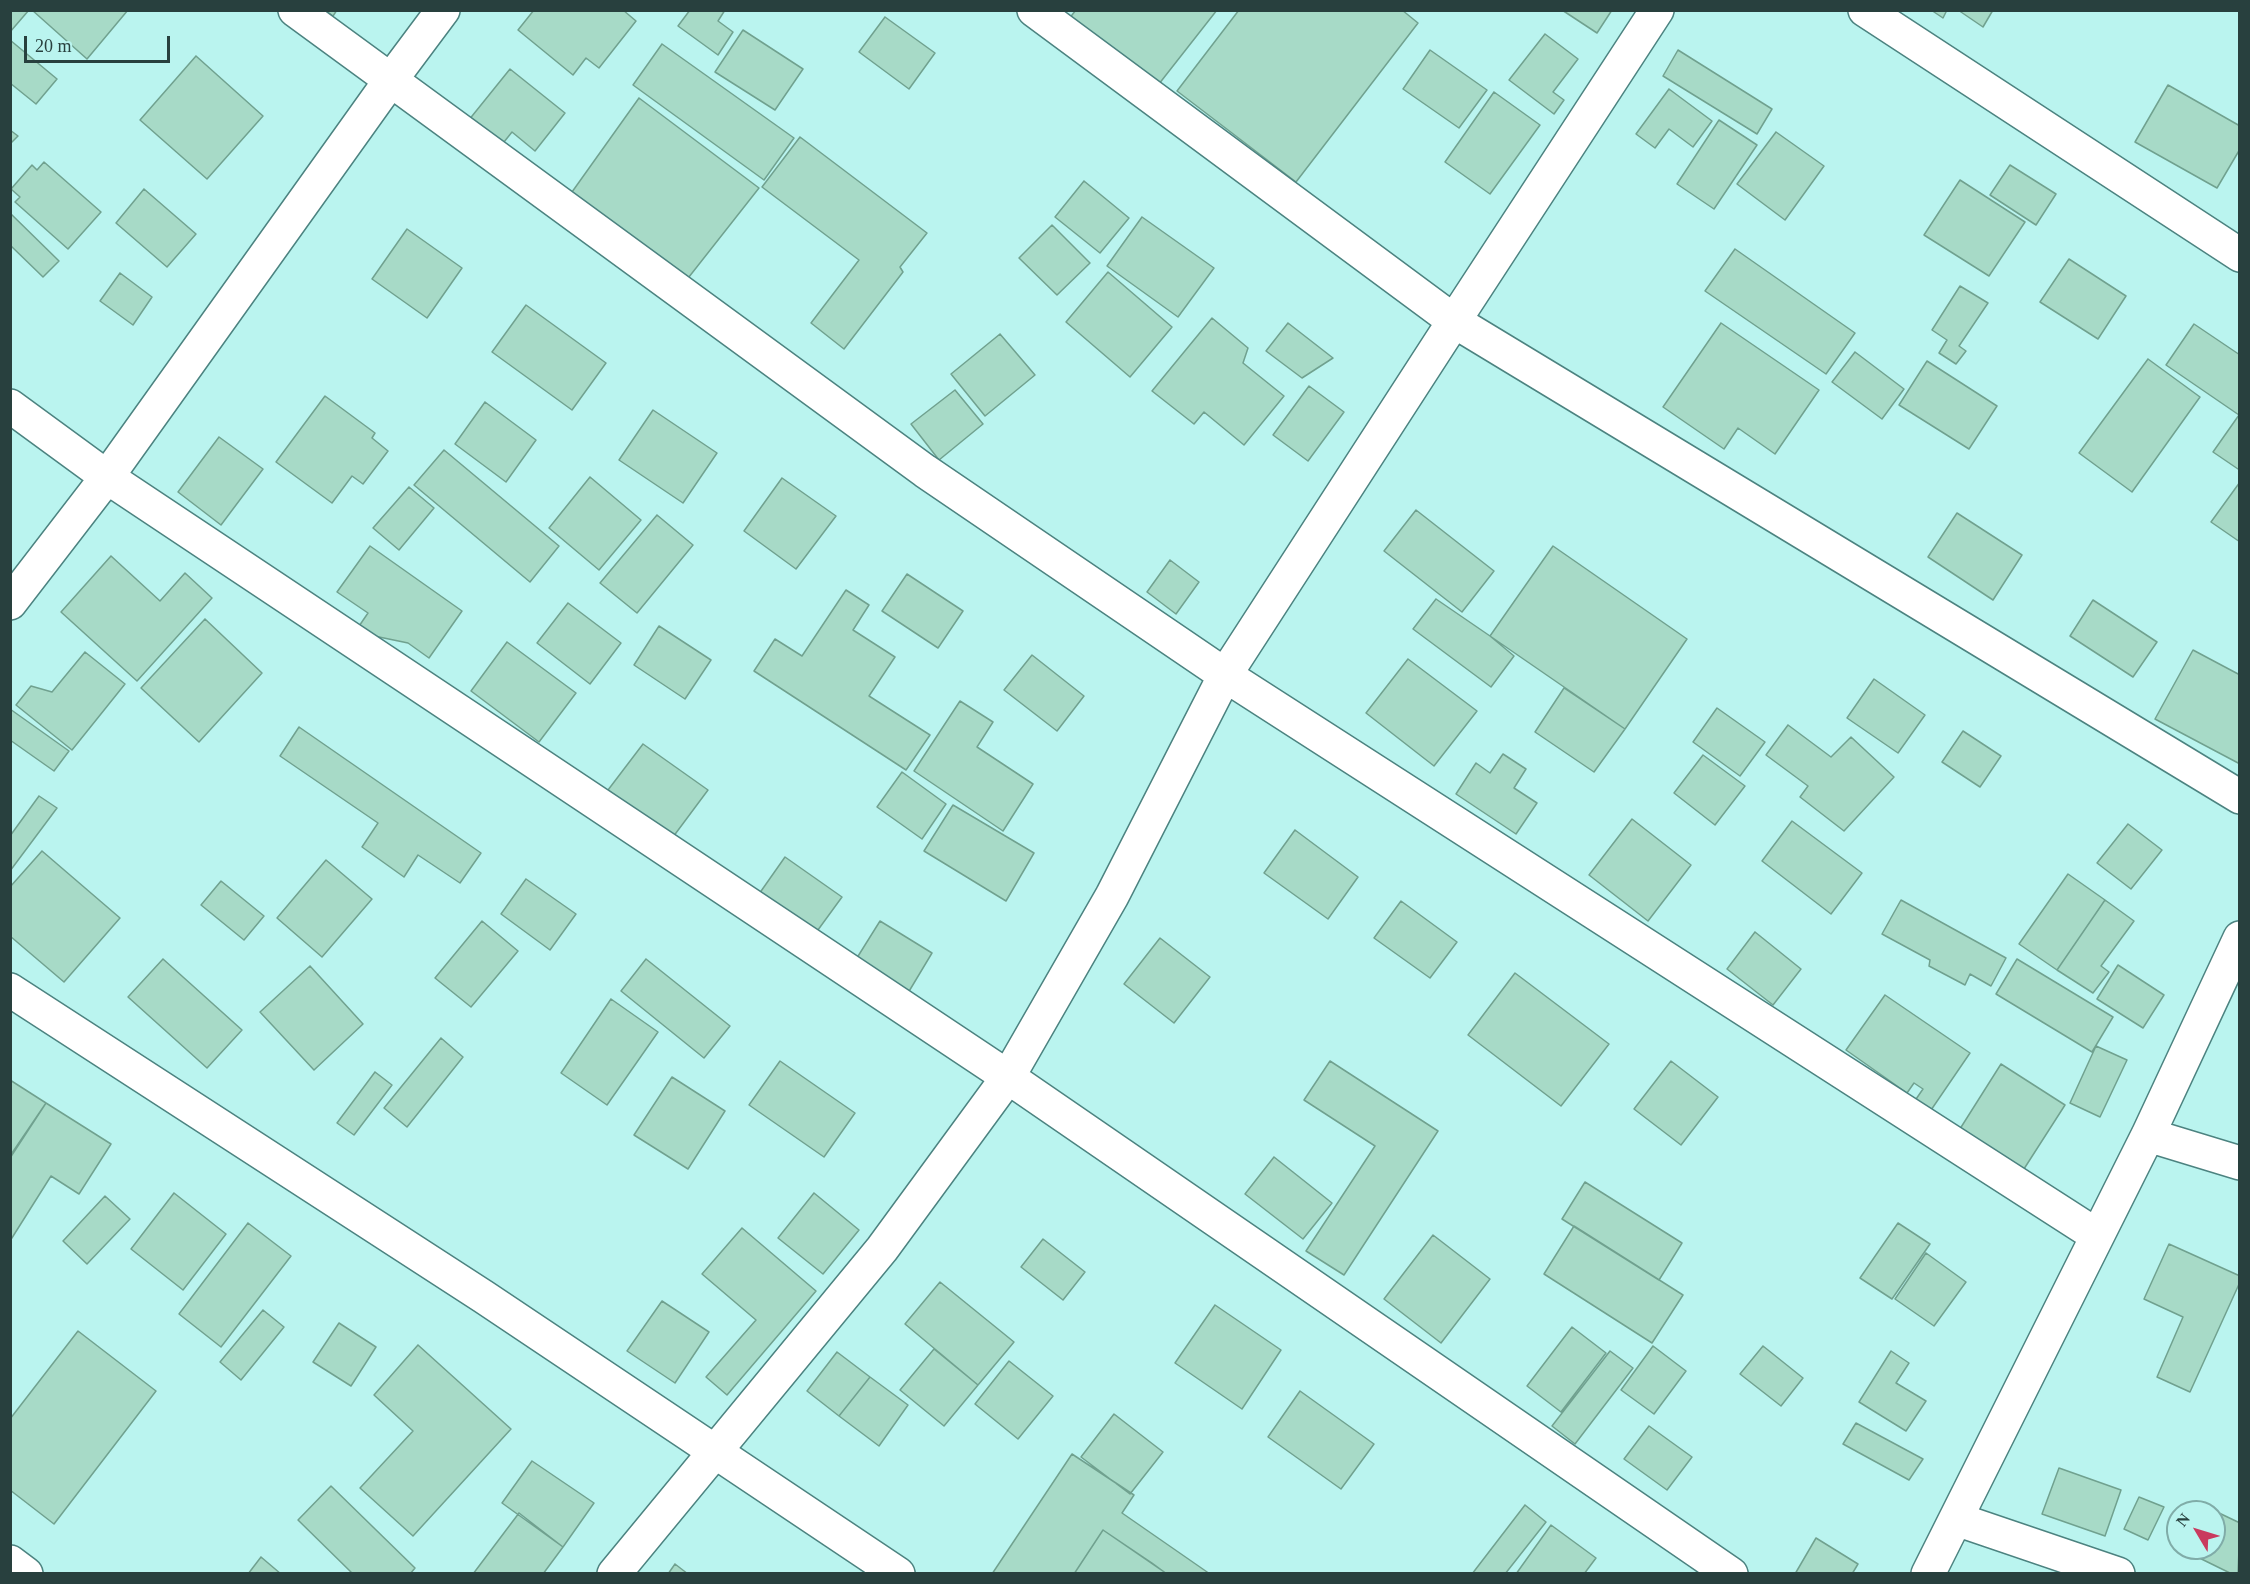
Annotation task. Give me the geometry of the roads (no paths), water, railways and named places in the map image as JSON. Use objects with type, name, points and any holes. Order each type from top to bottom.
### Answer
[{"type":"street","points":[[295,10],[925,471],[1226,675],[2096,1235]]},
{"type":"street","points":[[10,603],[107,477],[443,10]]},
{"type":"street","points":[[1034,10],[1454,321],[2240,797]]},
{"type":"street","points":[[614,1574],[882,1249],[1008,1077],[1112,896],[1226,675],[1657,10]]},
{"type":"street","points":[[1865,10],[2240,255]]},
{"type":"street","points":[[10,406],[107,477],[1008,1077],[1731,1574]]},
{"type":"street","points":[[1928,1574],[2148,1135],[2240,938]]},
{"type":"street","points":[[10,990],[484,1297],[898,1574]]},
{"type":"street","points":[[2148,1135],[2240,1162]]},
{"type":"street","points":[[1956,1520],[2118,1574]]},
{"type":"street","points":[[10,1563],[26,1574]]}]
